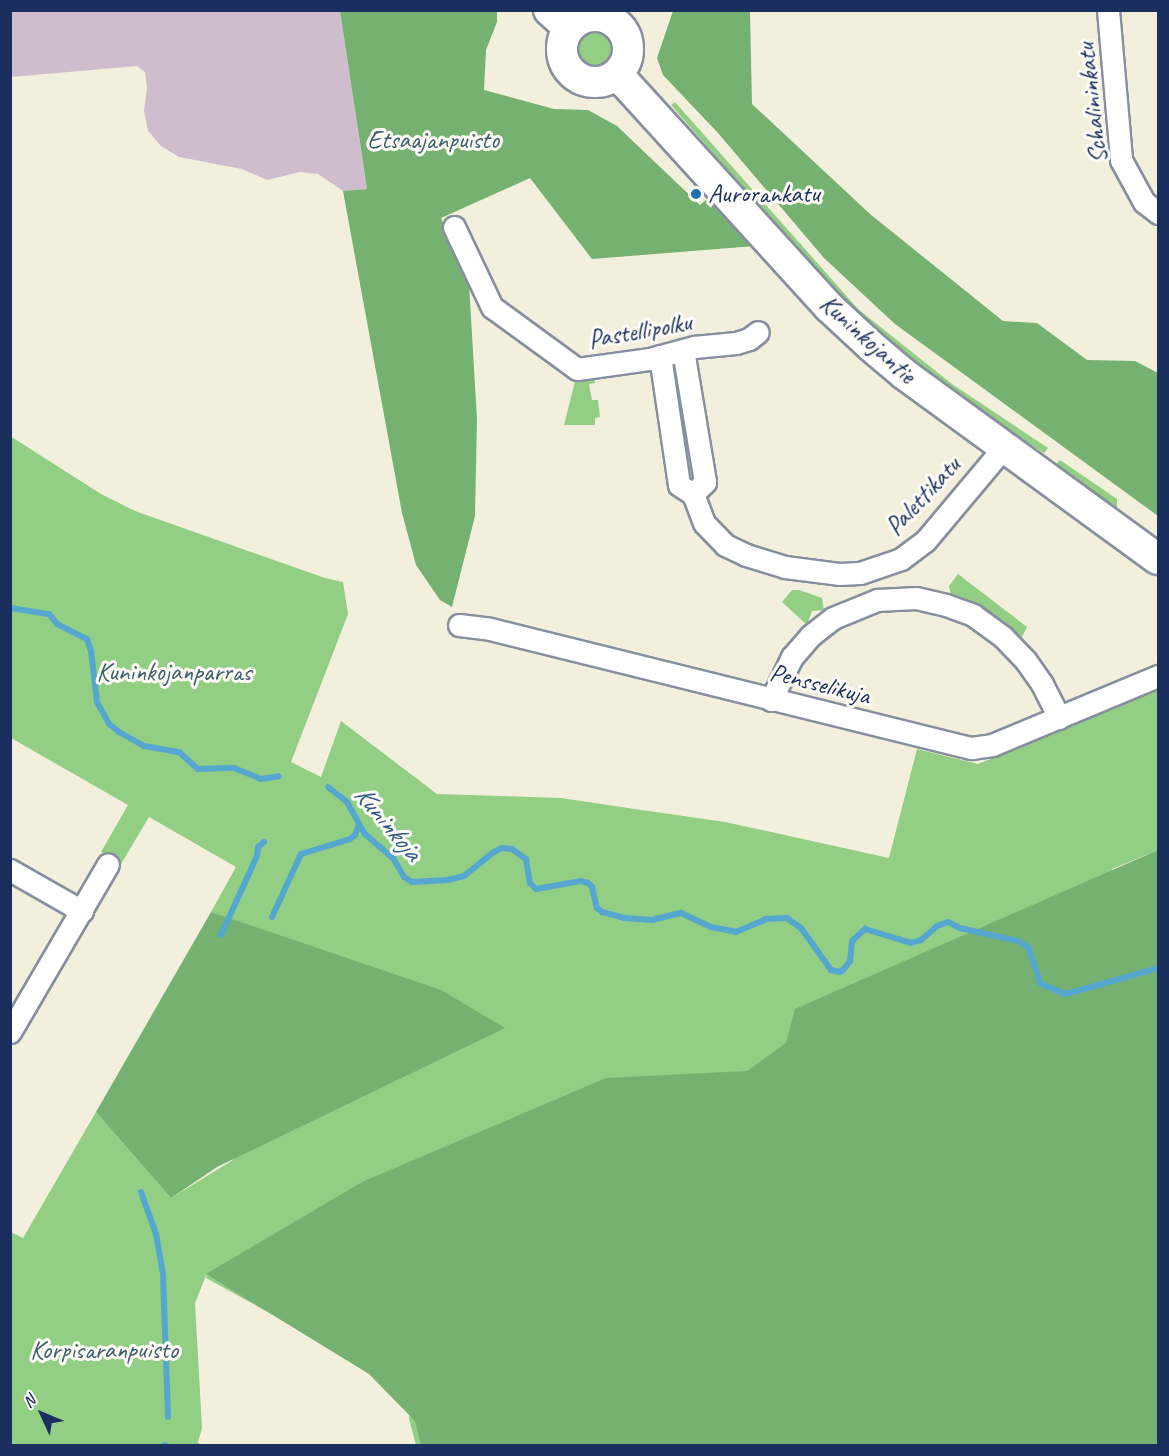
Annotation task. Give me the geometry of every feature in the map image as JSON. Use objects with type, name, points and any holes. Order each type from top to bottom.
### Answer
[{"type":"main road","points":[[615,15],[624,33],[628,50],[623,68],[609,79],[591,82],[582,80],[568,69],[561,52],[564,34],[559,19],[615,15]]},
{"type":"main road","name":"Kuninkojantie","points":[[616,74],[829,307],[904,374],[1158,559]]},
{"type":"street","name":"Schalininkatu","points":[[1108,10],[1121,160],[1144,202],[1158,213]]},
{"type":"street","name":"Pastellipolku","points":[[454,227],[492,306],[578,369],[736,343],[750,339],[758,332]]},
{"type":"street","points":[[683,350],[705,482],[693,494]]},
{"type":"street","name":"Palettikatu","points":[[660,356],[679,485],[693,494],[704,523],[725,545],[746,555],[807,571],[839,574],[871,571],[901,560],[916,550],[1004,447]]},
{"type":"street","points":[[871,571],[877,600]]},
{"type":"street","points":[[771,700],[786,666],[810,636],[833,618],[877,600],[916,598],[946,605],[973,615],[1003,637],[1026,661],[1042,684],[1059,718]]},
{"type":"street","name":"Pensselikuja","points":[[459,625],[490,628],[771,700],[971,748],[992,745],[1158,676]]},
{"type":"street","points":[[10,1032],[108,864]]},
{"type":"street","points":[[10,870],[82,911]]},
{"type":"shaded area","points":[[11,11],[340,11],[367,189],[343,191],[318,174],[300,172],[267,180],[242,169],[179,157],[161,146],[148,131],[144,111],[147,88],[145,72],[137,66],[11,77]]},
{"type":"green space","name":"Etsaajanpuisto","points":[[340,11],[497,11],[497,22],[486,50],[484,90],[554,109],[588,110],[617,126],[700,205],[706,200],[740,228],[755,246],[592,259],[530,178],[441,218],[469,284],[477,419],[475,516],[452,607],[440,600],[416,565],[402,513],[343,191],[367,189]]},
{"type":"green space","points":[[673,11],[750,11],[752,104],[870,214],[1003,321],[1037,323],[1087,360],[1135,361],[1158,373],[1158,516],[895,324],[824,258],[718,133],[663,75],[657,58]]},
{"type":"green space","points":[[595,33],[607,38],[612,50],[607,62],[595,67],[583,62],[578,50],[583,38]]},
{"type":"green space","points":[[675,102],[858,309],[952,384],[1048,448],[1044,453],[946,391],[853,314],[671,105]]},
{"type":"green space","points":[[594,375],[595,383],[589,384],[592,400],[598,400],[600,417],[595,418],[595,425],[564,425],[576,377]]},
{"type":"green space","points":[[10,436],[101,494],[135,511],[325,578],[343,582],[348,614],[291,762],[321,777],[341,721],[437,794],[561,798],[725,822],[889,858],[917,749],[978,764],[1158,690],[1158,850],[1112,869],[1158,1445],[416,1445],[409,1419],[410,1409],[374,1375],[311,1336],[206,1278],[207,1273],[195,1303],[202,1428],[198,1442],[200,1445],[11,1445],[11,1232],[23,1238],[96,1112],[171,1198],[233,1160],[269,933],[211,912],[236,867],[149,817],[121,864],[101,852],[128,805],[11,738]]},
{"type":"green space","points":[[1060,460],[1117,499],[1117,507],[1112,509],[1056,464]]},
{"type":"green space","points":[[958,574],[1027,627],[1021,639],[1017,640],[952,599],[949,586]]},
{"type":"green space","points":[[792,590],[799,590],[822,598],[824,610],[812,611],[807,625],[782,602]]},
{"type":"green space","points":[[1158,850],[1158,1445],[421,1445],[415,1421],[369,1374],[206,1274],[362,1182],[606,1078],[747,1071],[786,1043],[795,1009]]},
{"type":"green space","points":[[211,912],[441,990],[505,1028],[217,1167],[171,1198],[96,1112]]},
{"type":"waterway","name":"Kuninkoja","points":[[10,608],[49,614],[57,624],[87,639],[91,651],[97,702],[109,724],[119,732],[144,746],[179,752],[198,769],[234,768],[261,779],[279,776]]},
{"type":"waterway","name":"Kuninkoja","points":[[328,787],[347,802],[365,834],[393,858],[404,877],[412,882],[448,880],[464,876],[494,852],[502,848],[512,849],[526,859],[530,883],[536,889],[581,881],[588,883],[592,887],[597,908],[602,912],[624,918],[652,920],[681,913],[711,927],[736,932],[766,919],[787,918],[801,928],[831,970],[840,972],[850,961],[852,941],[865,929],[911,943],[921,940],[937,926],[948,922],[960,928],[1018,941],[1028,947],[1041,984],[1066,994],[1158,968]]},
{"type":"waterway","points":[[272,917],[301,854],[350,839],[355,835],[359,825]]},
{"type":"waterway","points":[[221,935],[257,856],[258,847],[264,842]]},
{"type":"waterway","points":[[141,1192],[156,1234],[163,1273],[168,1417]]},
{"type":"place","name":"Aurorankatu","points":[[696,194]]},
{"type":"park label","name":"Kuninkojanparras","points":[[174,672]]},
{"type":"park label","name":"Korpisaranpuisto","points":[[104,1350]]}]
